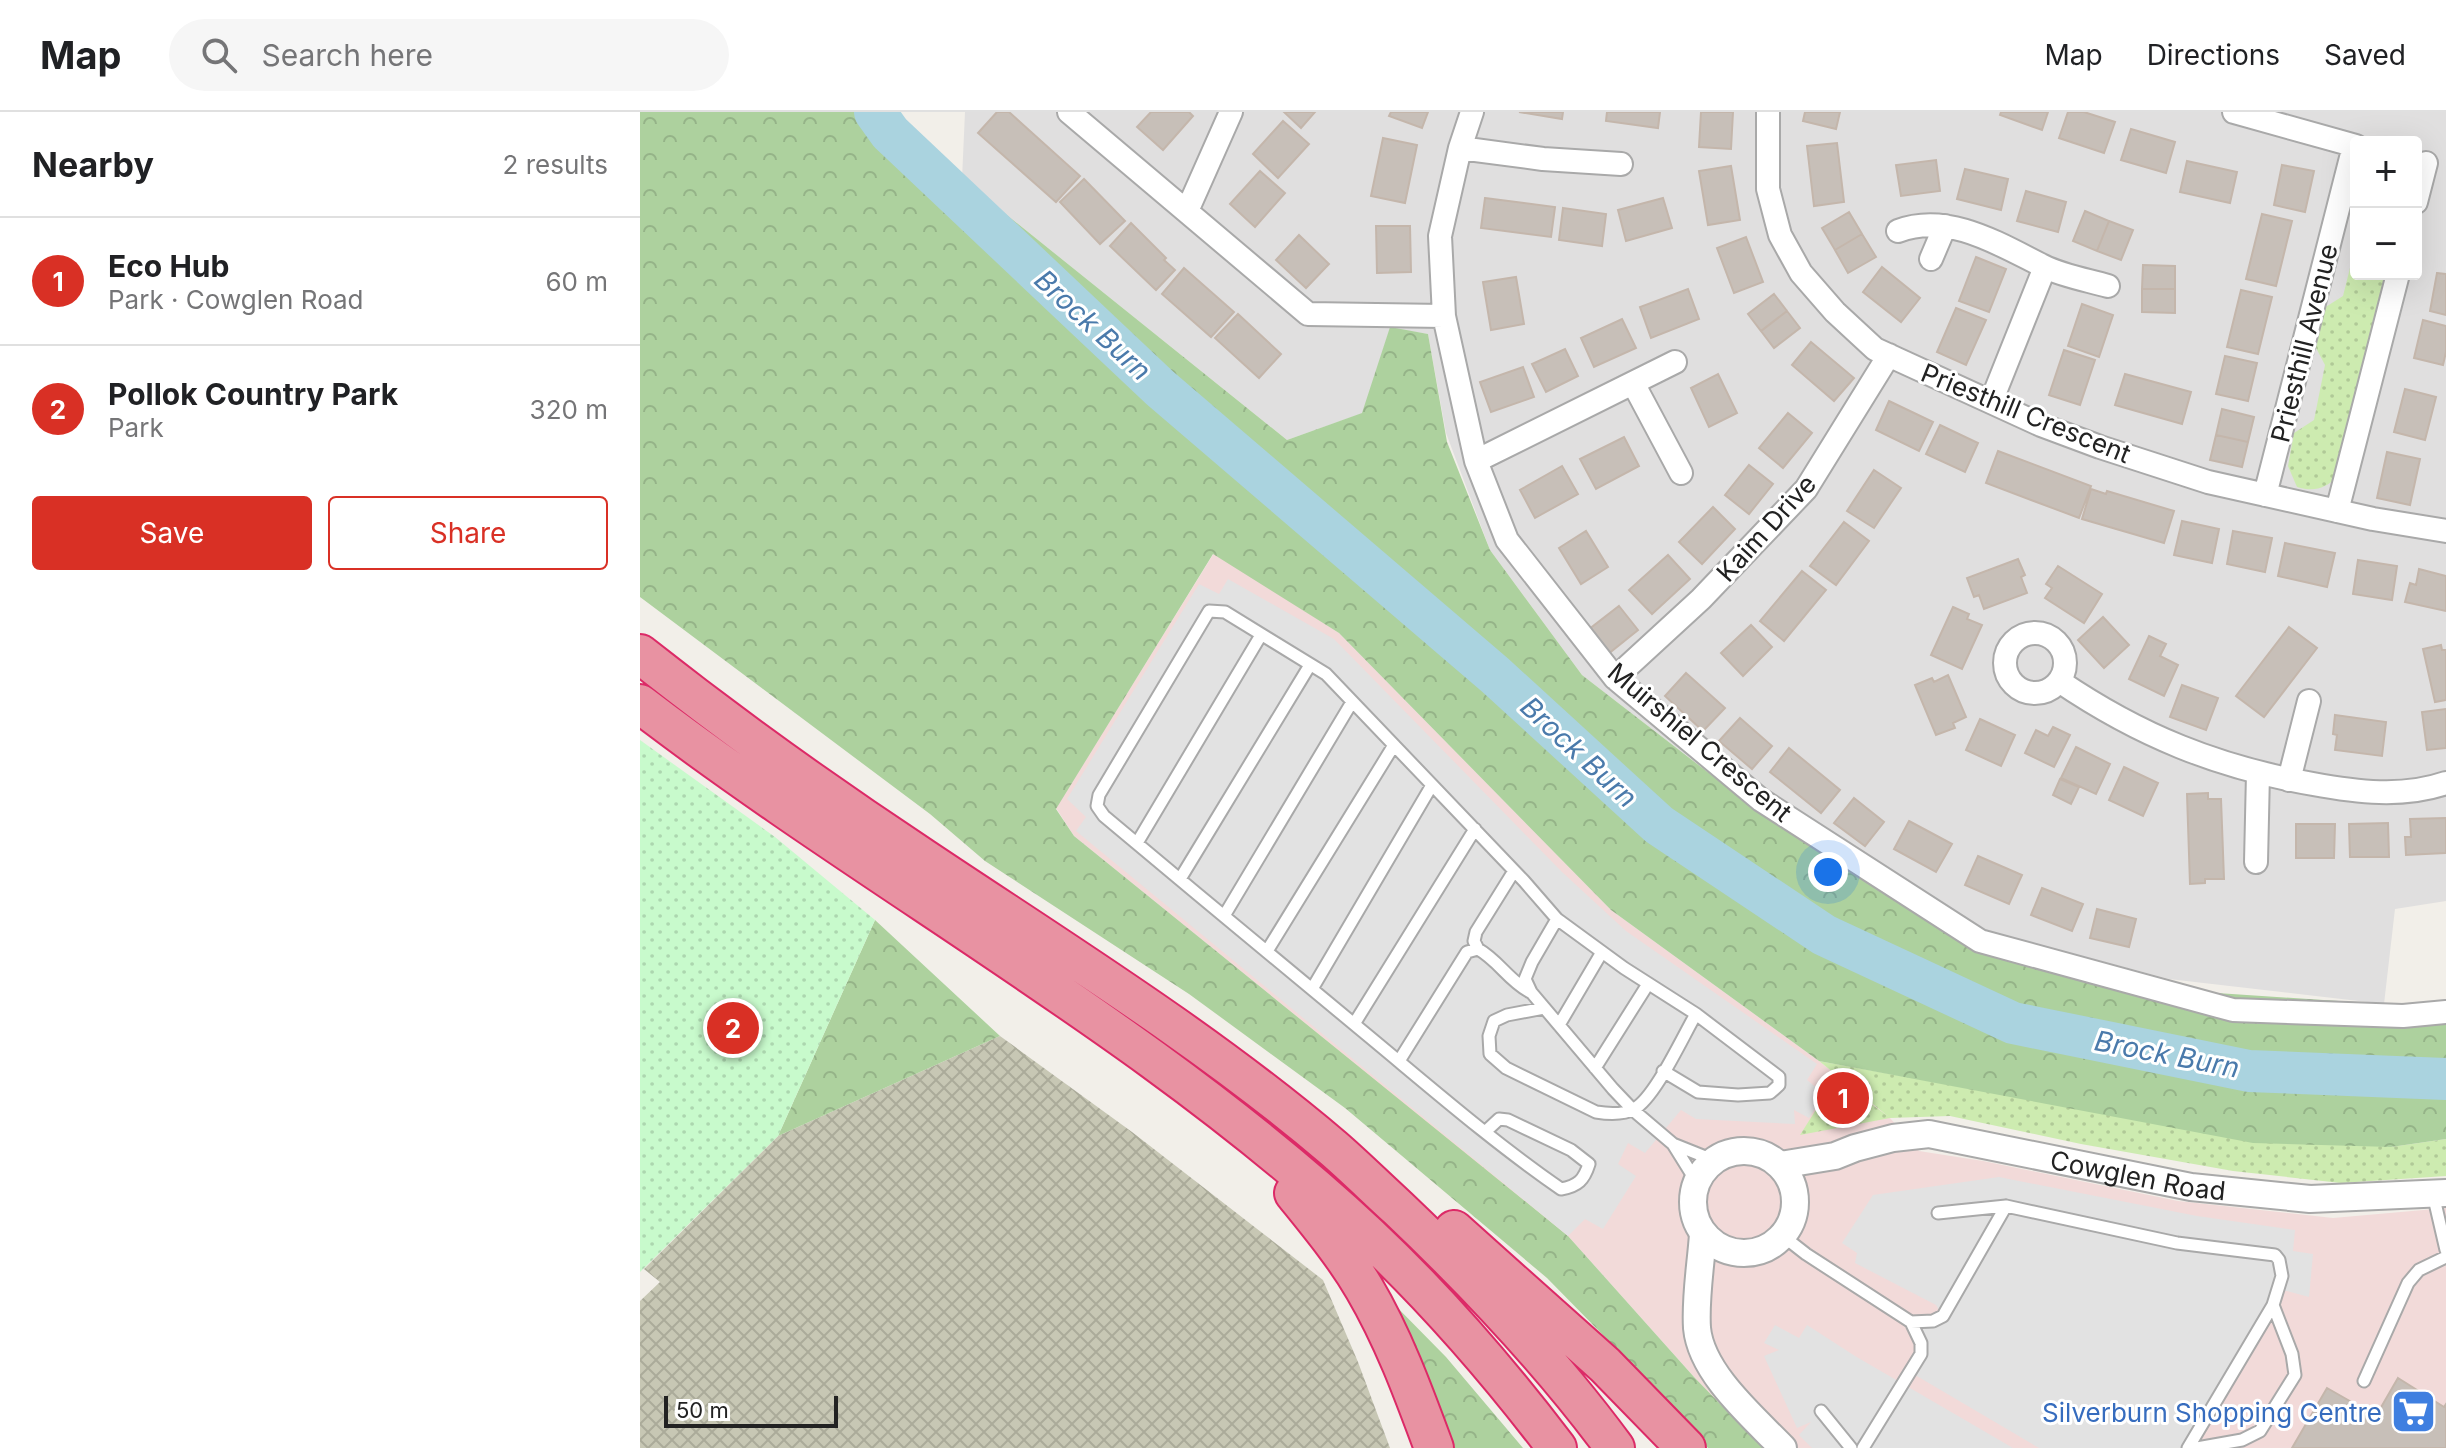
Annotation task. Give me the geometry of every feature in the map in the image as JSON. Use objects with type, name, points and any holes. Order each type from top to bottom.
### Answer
[{"type":"highway","points":[[640,654],[773,754],[1412,1193],[1605,1365],[1686,1448]]},
{"type":"highway","points":[[640,704],[710,758],[1133,1047],[1237,1124],[1368,1235],[1413,1280],[1488,1362],[1557,1448]]},
{"type":"highway","points":[[1245,1079],[1333,1148],[1452,1260],[1558,1375],[1615,1448]]},
{"type":"highway","points":[[1237,1124],[1337,1248],[1364,1288],[1406,1373],[1434,1448]]},
{"type":"street","points":[[1069,112],[1308,314],[1444,316]]},
{"type":"street","points":[[1187,211],[1231,112]]},
{"type":"street","name":"Muirshiel Crescent","points":[[1472,112],[1460,148],[1440,236],[1444,316],[1476,461],[1507,540],[1615,678],[1761,800],[1980,941],[2233,1010],[2403,1016],[2446,1012]]},
{"type":"street","name":"Priesthill Crescent","points":[[1768,112],[1768,189],[1780,235],[1801,273],[1835,312],[1875,349],[2041,425],[2208,482],[2446,531]]},
{"type":"street","points":[[2234,112],[2350,145]]},
{"type":"street","points":[[1460,148],[1543,159],[1621,164]]},
{"type":"street","points":[[2422,184],[2429,164]]},
{"type":"street","name":"Priesthill Avenue","points":[[2265,495],[2350,165]]},
{"type":"street","points":[[1898,231],[1913,225],[1945,226],[1977,235],[2045,267],[2108,286]]},
{"type":"street","points":[[1931,259],[1945,226]]},
{"type":"street","points":[[1991,402],[2045,267]]},
{"type":"street","points":[[2337,511],[2396,280]]},
{"type":"street","name":"Kaim Drive","points":[[1615,678],[1701,599],[1806,489],[1889,355]]},
{"type":"street","points":[[1476,461],[1675,362]]},
{"type":"street","points":[[1633,383],[1681,473]]},
{"type":"street","points":[[2059,681],[2100,709],[2144,731],[2208,758],[2258,773],[2350,791],[2395,792],[2432,788],[2446,783]]},
{"type":"street","points":[[2289,780],[2309,701]]},
{"type":"street","points":[[2256,862],[2258,773]]},
{"type":"street","name":"Cowglen Road","points":[[1780,1165],[1835,1156],[1893,1138],[1929,1134],[2191,1187],[2310,1199],[2439,1194]]},
{"type":"street","points":[[1740,1151],[1755,1152],[1768,1156],[1780,1165],[1796,1195],[1791,1224],[1783,1236],[1761,1251],[1749,1254],[1735,1253],[1712,1243],[1703,1234],[1695,1218],[1692,1200],[1696,1181],[1713,1160],[1740,1151]]},
{"type":"street","name":"Cowglen Road","points":[[1796,1195],[1835,1156]]},
{"type":"street","points":[[1703,1234],[1697,1329],[1707,1361],[1738,1401],[1783,1448]]},
{"type":"street","points":[[1698,1298],[1735,1253]]},
{"type":"lane","points":[[1485,1132],[1499,1119],[1508,1120],[1571,1150],[1589,1164],[1585,1177],[1575,1187],[1561,1189],[1520,1161],[1354,1024],[1104,816],[1097,806],[1099,795],[1209,611],[1225,612],[1326,674],[1557,919],[1696,1014],[1779,1077],[1779,1085],[1770,1093],[1738,1095],[1698,1092],[1663,1071]]},
{"type":"lane","points":[[1137,843],[1261,635]]},
{"type":"lane","points":[[1180,879],[1310,665]]},
{"type":"lane","points":[[1224,916],[1352,702]]},
{"type":"lane","points":[[1267,951],[1394,745]]},
{"type":"lane","points":[[1312,989],[1432,785]]},
{"type":"lane","points":[[1354,1024],[1475,829]]},
{"type":"lane","points":[[1514,871],[1476,932],[1474,941],[1478,949],[1491,956],[1514,984],[1531,992]]},
{"type":"lane","points":[[1557,919],[1525,979],[1531,992],[1633,1110],[1673,1144],[1696,1181]]},
{"type":"lane","points":[[1399,1061],[1467,952],[1478,949]]},
{"type":"lane","points":[[1559,1025],[1602,952]]},
{"type":"lane","points":[[1595,1068],[1648,984]]},
{"type":"lane","points":[[1544,1008],[1507,1015],[1494,1021],[1489,1036],[1490,1054],[1506,1068],[1596,1112],[1610,1114],[1633,1110],[1649,1096],[1696,1014]]},
{"type":"lane","points":[[1673,1144],[1713,1160]]},
{"type":"lane","points":[[2364,1381],[2408,1283],[2419,1270],[2445,1251],[2439,1194]]},
{"type":"lane","points":[[1911,1322],[1933,1321],[1943,1316],[2006,1206]]},
{"type":"lane","points":[[1938,1213],[2006,1206],[2177,1243],[2275,1255],[2282,1276],[2273,1305],[2188,1448]]},
{"type":"lane","points":[[1783,1236],[1911,1322],[1921,1343],[1921,1354],[1863,1448]]},
{"type":"lane","points":[[2197,1448],[2242,1440],[2260,1431],[2295,1375],[2292,1354],[2273,1305]]},
{"type":"lane","points":[[1821,1411],[1851,1448]]},
{"type":"shaded area","points":[[965,112],[2446,112],[2446,901],[2395,909],[2384,1004],[2169,979],[1972,927],[1749,804],[1582,675],[1490,550],[1446,433],[1428,334],[1390,328],[1363,413],[1287,440],[962,179]]},
{"type":"shaded area","points":[[1214,553],[1339,633],[1611,910],[1819,1061],[1890,1118],[1919,1151],[2178,1201],[2333,1218],[2446,1208],[2446,1448],[1763,1448],[1694,1377],[1568,1236],[1074,836],[1056,808]]},
{"type":"shaded area","points":[[1228,579],[1334,639],[1562,872],[1626,931],[1817,1064],[1807,1080],[1824,1094],[1809,1118],[1794,1110],[1795,1124],[1696,1119],[1681,1110],[1645,1153],[1628,1143],[1618,1164],[1636,1176],[1603,1229],[1585,1219],[1568,1236],[1076,831],[1086,817],[1067,799],[1199,584],[1219,594]]},
{"type":"shaded area","points":[[1000,1036],[1132,1132],[1323,1280],[1390,1448],[640,1448],[640,1301],[660,1282],[644,1269],[778,1136]]},
{"type":"shaded area","points":[[1999,1177],[2197,1216],[2295,1230],[2293,1251],[2313,1254],[2309,1297],[2279,1289],[2188,1448],[2039,1448],[1910,1372],[1921,1354],[1911,1322],[1942,1315],[1936,1305],[1855,1263],[1857,1253],[1842,1243],[1873,1195]]},
{"type":"shaded area","points":[[1775,1325],[1799,1338],[1807,1325],[2013,1448],[1812,1448],[1799,1435],[1811,1422],[1797,1428],[1764,1356],[1779,1350],[1764,1343]]},
{"type":"green space","points":[[640,112],[893,112],[926,150],[1287,440],[1362,413],[1390,327],[1428,334],[1447,442],[1490,550],[1582,675],[1749,804],[1972,927],[2202,992],[2384,1004],[2446,1015],[2446,1139],[2391,1147],[2253,1143],[1819,1061],[1611,910],[1339,633],[1213,554],[1056,809],[1074,836],[1568,1236],[1694,1377],[1763,1448],[1708,1448],[1651,1384],[1547,1278],[1345,1108],[1189,994],[985,861],[930,814],[640,597]]},
{"type":"green space","points":[[2350,268],[2350,280],[2385,280],[2338,476],[2319,488],[2297,487],[2288,466],[2294,433],[2314,420],[2325,365],[2315,346],[2324,308],[2343,296]]},
{"type":"green space","points":[[640,740],[775,837],[875,920],[778,1136],[640,1272]]},
{"type":"green space","points":[[875,920],[1000,1036],[778,1136]]},
{"type":"green space","points":[[1819,1061],[2017,1097],[2391,1147],[2446,1139],[2446,1176],[2341,1183],[2233,1171],[2081,1144],[1950,1116],[1890,1118],[1800,1135],[1836,1078],[1889,1117]]},
{"type":"green space","points":[[1383,1293],[1446,1357],[1523,1448],[1448,1448]]},
{"type":"building","points":[[997,112],[1009,112],[1080,176],[1056,202],[978,133]]},
{"type":"building","points":[[1151,112],[1189,112],[1193,116],[1163,150],[1137,127]]},
{"type":"building","points":[[1284,112],[1315,112],[1301,128]]},
{"type":"building","points":[[1391,112],[1428,112],[1422,128],[1389,116]]},
{"type":"building","points":[[1519,112],[1563,112],[1562,119]]},
{"type":"building","points":[[1607,112],[1660,112],[1658,128],[1606,121]]},
{"type":"building","points":[[1701,112],[1733,112],[1731,149],[1699,147]]},
{"type":"building","points":[[1805,112],[1840,112],[1836,129],[1803,121]]},
{"type":"building","points":[[2001,112],[2048,112],[2042,130],[2000,115]]},
{"type":"building","points":[[2068,112],[2084,112],[2115,122],[2104,153],[2059,138]]},
{"type":"building","points":[[1283,121],[1309,144],[1278,178],[1253,154]]},
{"type":"building","points":[[2131,129],[2175,142],[2166,173],[2121,160]]},
{"type":"building","points":[[1383,138],[1417,145],[1405,203],[1371,196]]},
{"type":"building","points":[[1837,143],[1844,202],[1814,206],[1807,146]]},
{"type":"building","points":[[1936,160],[1940,191],[1901,196],[1896,165]]},
{"type":"building","points":[[2187,161],[2237,172],[2230,203],[2180,192]]},
{"type":"building","points":[[2282,165],[2314,171],[2305,212],[2274,205]]},
{"type":"building","points":[[1731,166],[1740,220],[1708,225],[1699,171]]},
{"type":"building","points":[[1965,169],[2008,179],[2001,210],[1957,199]]},
{"type":"building","points":[[1260,171],[1285,193],[1255,227],[1230,204]]},
{"type":"building","points":[[1084,179],[1125,221],[1100,244],[1060,202]]},
{"type":"building","points":[[2026,191],[2066,202],[2058,232],[2017,221]]},
{"type":"building","points":[[1485,198],[1555,207],[1551,237],[1481,228]]},
{"type":"building","points":[[1663,198],[1672,228],[1626,241],[1618,210]]},
{"type":"building","points":[[1563,208],[1606,214],[1602,246],[1559,240]]},
{"type":"building","points":[[2085,211],[2109,221],[2097,251],[2073,241]]},
{"type":"building","points":[[1849,212],[1862,234],[1835,250],[1822,228]]},
{"type":"building","points":[[2262,214],[2292,221],[2276,286],[2246,279]]},
{"type":"building","points":[[2109,221],[2133,230],[2121,260],[2097,251]]},
{"type":"building","points":[[1131,223],[1175,270],[1156,290],[1110,246]]},
{"type":"building","points":[[1376,226],[1410,226],[1411,272],[1377,273]]},
{"type":"building","points":[[1862,234],[1876,257],[1848,273],[1835,250]]},
{"type":"building","points":[[1299,235],[1329,264],[1306,288],[1276,260]]},
{"type":"building","points":[[1746,237],[1763,282],[1734,293],[1717,248]]},
{"type":"building","points":[[1976,257],[2006,269],[1989,312],[1959,301]]},
{"type":"building","points":[[2143,265],[2175,266],[2175,289],[2142,289]]},
{"type":"building","points":[[1882,267],[1920,298],[1901,322],[1863,292]]},
{"type":"building","points":[[1184,268],[1234,312],[1211,337],[1162,294]]},
{"type":"building","points":[[2437,273],[2446,274],[2446,315],[2430,311]]},
{"type":"building","points":[[1516,277],[1524,324],[1491,330],[1483,282]]},
{"type":"building","points":[[1688,289],[1699,319],[1651,338],[1640,307]]},
{"type":"building","points":[[2142,289],[2175,289],[2175,313],[2142,312]]},
{"type":"building","points":[[2241,290],[2272,297],[2258,354],[2227,347]]},
{"type":"building","points":[[1774,294],[1787,311],[1761,331],[1748,314]]},
{"type":"building","points":[[2082,304],[2113,315],[2099,357],[2068,346]]},
{"type":"building","points":[[1956,308],[1986,320],[1966,365],[1937,352]]},
{"type":"building","points":[[1787,311],[1800,328],[1774,348],[1761,331]]},
{"type":"building","points":[[1238,314],[1281,354],[1259,378],[1215,338]]},
{"type":"building","points":[[1622,319],[1636,348],[1594,367],[1581,338]]},
{"type":"building","points":[[2423,320],[2446,326],[2443,365],[2414,358]]},
{"type":"building","points":[[1811,342],[1854,378],[1834,401],[1792,365]]},
{"type":"building","points":[[1565,349],[1578,376],[1546,392],[1532,364]]},
{"type":"building","points":[[2064,350],[2095,360],[2080,405],[2049,395]]},
{"type":"building","points":[[2225,356],[2257,363],[2248,401],[2216,394]]},
{"type":"building","points":[[1523,367],[1534,397],[1491,412],[1480,382]]},
{"type":"building","points":[[1718,374],[1737,413],[1709,427],[1691,388]]},
{"type":"building","points":[[2125,374],[2191,392],[2182,424],[2115,405]]},
{"type":"building","points":[[2405,389],[2436,397],[2425,440],[2394,432]]},
{"type":"building","points":[[1889,401],[1933,422],[1919,451],[1876,430]]},
{"type":"building","points":[[2222,409],[2254,417],[2248,442],[2216,435]]},
{"type":"building","points":[[1788,413],[1812,433],[1783,468],[1759,448]]},
{"type":"building","points":[[1940,425],[1978,443],[1965,472],[1926,454]]},
{"type":"building","points":[[2216,435],[2248,442],[2242,467],[2210,460]]},
{"type":"building","points":[[1624,437],[1639,466],[1596,489],[1580,459]]},
{"type":"building","points":[[1998,451],[2091,486],[2079,518],[1986,483]]},
{"type":"building","points":[[2387,452],[2420,459],[2410,505],[2377,498]]},
{"type":"building","points":[[1749,465],[1773,484],[1749,514],[1725,495]]},
{"type":"building","points":[[1562,466],[1578,494],[1535,518],[1520,490]]},
{"type":"building","points":[[1874,470],[1901,488],[1874,528],[1847,511]]},
{"type":"building","points":[[2091,489],[2174,511],[2164,543],[2082,519]]},
{"type":"building","points":[[1713,507],[1735,529],[1702,564],[1679,542]]},
{"type":"building","points":[[2182,521],[2219,529],[2212,563],[2174,555]]},
{"type":"building","points":[[1844,522],[1869,541],[1836,585],[1810,566]]},
{"type":"building","points":[[1586,531],[1608,567],[1581,584],[1559,548]]},
{"type":"building","points":[[2233,531],[2272,538],[2265,572],[2227,564]]},
{"type":"building","points":[[2285,543],[2335,553],[2327,587],[2278,576]]},
{"type":"building","points":[[1668,555],[1690,579],[1652,614],[1629,590]]},
{"type":"building","points":[[2018,559],[2025,575],[2021,577],[2027,593],[1984,609],[1979,595],[1974,597],[1967,578]]},
{"type":"building","points":[[2358,560],[2397,566],[2392,600],[2353,594]]},
{"type":"building","points":[[2058,566],[2102,594],[2084,623],[2045,598],[2052,588],[2046,584]]},
{"type":"building","points":[[2419,569],[2446,576],[2446,611],[2405,602],[2410,583],[2416,585]]},
{"type":"building","points":[[1802,571],[1826,590],[1784,641],[1760,621]]},
{"type":"building","points":[[1619,606],[1638,630],[1608,654],[1588,630]]},
{"type":"building","points":[[1953,607],[1969,614],[1967,619],[1982,625],[1962,669],[1931,655]]},
{"type":"building","points":[[2103,617],[2129,645],[2104,668],[2078,640]]},
{"type":"building","points":[[1751,625],[1772,647],[1743,676],[1721,653]]},
{"type":"building","points":[[2289,627],[2317,648],[2264,717],[2236,696]]},
{"type":"building","points":[[2149,636],[2166,644],[2160,656],[2178,665],[2164,696],[2129,679]]},
{"type":"building","points":[[2441,645],[2442,650],[2446,650],[2446,700],[2435,702],[2423,649]]},
{"type":"building","points":[[1686,673],[1725,708],[1703,731],[1665,696]]},
{"type":"building","points":[[1948,675],[1966,717],[1953,723],[1955,728],[1936,735],[1915,685],[1932,678],[1934,682]]},
{"type":"building","points":[[2182,685],[2218,698],[2206,730],[2170,717]]},
{"type":"building","points":[[2446,709],[2446,748],[2427,750],[2422,712]]},
{"type":"building","points":[[2335,715],[2386,722],[2382,756],[2335,750]]},
{"type":"building","points":[[1740,718],[1772,746],[1752,769],[1719,741]]},
{"type":"building","points":[[1980,719],[2015,735],[2001,766],[1966,750]]},
{"type":"building","points":[[2053,727],[2070,735],[2054,767],[2025,753],[2036,730],[2048,736]]},
{"type":"building","points":[[2076,747],[2110,764],[2096,794],[2061,778]]},
{"type":"building","points":[[1789,748],[1840,790],[1821,813],[1770,772]]},
{"type":"building","points":[[2124,767],[2158,783],[2143,816],[2109,800]]},
{"type":"building","points":[[2060,779],[2079,787],[2071,804],[2053,795]]},
{"type":"building","points":[[2208,793],[2208,799],[2221,799],[2224,879],[2205,879],[2205,883],[2190,884],[2187,794]]},
{"type":"building","points":[[1854,798],[1884,822],[1865,846],[1834,823]]},
{"type":"building","points":[[2446,818],[2446,853],[2406,855],[2405,837],[2411,837],[2410,819]]},
{"type":"building","points":[[1909,821],[1952,844],[1936,872],[1894,849]]},
{"type":"building","points":[[2388,823],[2389,857],[2350,857],[2349,824]]},
{"type":"building","points":[[2296,824],[2335,824],[2334,858],[2296,858]]},
{"type":"building","points":[[1978,856],[2022,875],[2009,904],[1965,885]]},
{"type":"building","points":[[2042,888],[2083,904],[2072,931],[2031,915]]},
{"type":"building","points":[[2097,909],[2136,919],[2129,947],[2090,938]]},
{"type":"building","name":"Silverburn Shopping Centre","points":[[2398,1378],[2444,1407],[2446,1404],[2446,1448],[2292,1448],[2327,1388],[2376,1416]]},
{"type":"building","name":"Silverburn Shopping Centre","points":[[2398,1378],[2444,1407],[2446,1404],[2446,1448],[2292,1448],[2327,1388],[2376,1416]]},
{"type":"waterway","name":"Brock Burn","points":[[875,112],[890,133],[1160,388],[1495,675],[1659,825],[1824,935],[2013,1023],[2249,1071],[2446,1079]]},
{"type":"place","name":"Pollok Country Park","points":[[733,1028]]},
{"type":"place","name":"Eco Hub","points":[[1843,1098]]},
{"type":"place","name":"Silverburn Shopping Centre","points":[[2413,1412]]}]
